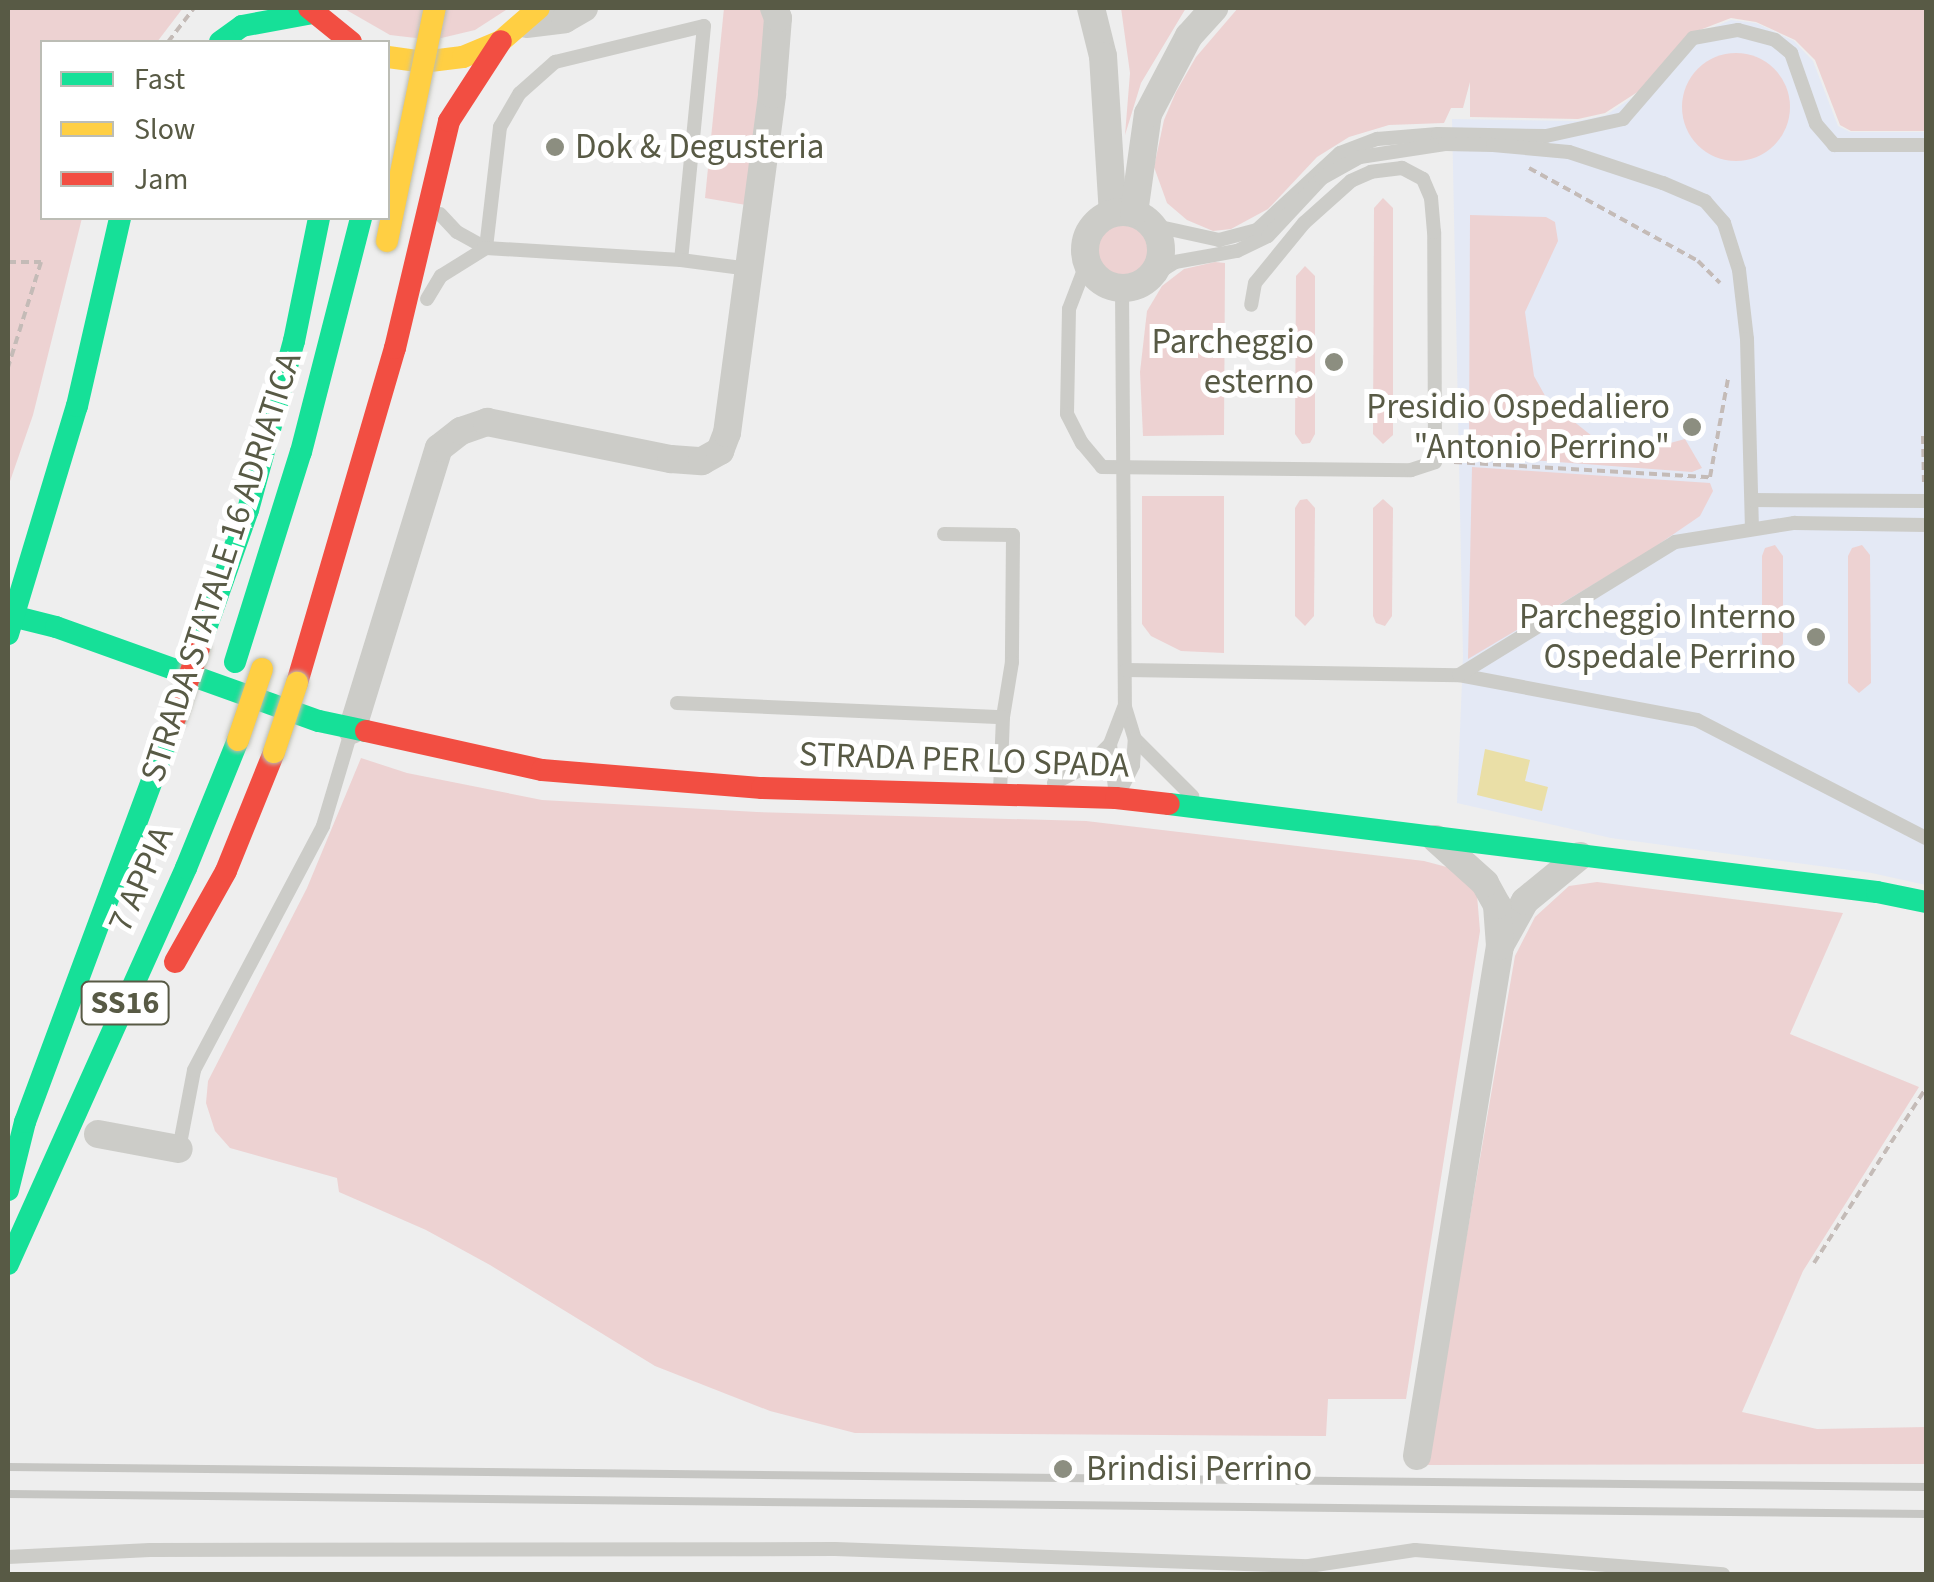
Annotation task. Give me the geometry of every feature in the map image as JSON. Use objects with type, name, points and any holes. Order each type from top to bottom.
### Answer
[{"type":"main road","points":[[385,251],[434,8]]},
{"type":"main road","points":[[206,40],[229,10]]},
{"type":"main road","points":[[223,40],[242,26],[311,10],[345,40]]},
{"type":"main road","points":[[390,57],[422,62],[463,57],[501,41],[532,16]]},
{"type":"main road","points":[[390,68],[397,26]]},
{"type":"main road","points":[[20,1235],[78,1154],[157,992],[226,872],[298,682],[396,348],[449,121],[501,41]]},
{"type":"main road","points":[[10,622],[77,406],[120,220]]},
{"type":"main road","points":[[8,1190],[25,1122],[175,718],[253,492],[294,342],[319,220]]},
{"type":"main road","name":"STRADA STATALE 16 ADRIATICA","points":[[217,714],[301,452],[359,228]]},
{"type":"main road","name":"STRADA PER LO SPADA","points":[[10,622],[352,730],[542,770],[651,782],[1116,798],[1926,902]]},
{"type":"main road","name":"STRADA STATALE 16 ADRIATICA","points":[[238,740],[265,661]]},
{"type":"main road","name":"7 APPIA","points":[[8,1264],[186,868],[238,740]]},
{"type":"main road","name":"SS16","points":[[8,1206],[90,1017]]},
{"type":"street","points":[[532,16],[565,19],[584,8]]},
{"type":"street","points":[[352,730],[439,448],[461,431],[488,422],[671,459],[702,461],[720,451],[772,94],[778,18],[774,8]]},
{"type":"street","points":[[1091,8],[1133,217],[1160,248],[1154,272],[1134,284],[1100,280],[1086,262],[1084,250],[1092,226],[1133,217]]},
{"type":"street","points":[[1133,217],[1148,114],[1190,36],[1214,8]]},
{"type":"street","points":[[1433,837],[1511,903]]},
{"type":"street","points":[[1417,1456],[1519,848]]},
{"type":"street","points":[[1511,903],[1580,856]]},
{"type":"street","points":[[98,1134],[179,1149]]},
{"type":"lane","points":[[681,260],[708,8]]},
{"type":"lane","points":[[486,248],[500,127],[520,92],[555,62],[704,26]]},
{"type":"lane","points":[[1133,217],[1183,236],[1219,240],[1257,230],[1340,152],[1377,139],[1438,134],[1546,136],[1623,119],[1693,38],[1738,30],[1774,40],[1791,53],[1816,124],[1834,145],[1926,145]]},
{"type":"lane","points":[[1116,798],[1110,784],[1110,744],[1124,708],[1126,670],[1123,470],[1134,284],[1175,262],[1237,251],[1268,236],[1322,178],[1360,157],[1445,144],[1493,144],[1569,152],[1606,162],[1706,201],[1724,223],[1739,270],[1747,339],[1752,528]]},
{"type":"lane","points":[[1086,262],[1069,308],[1067,414],[1082,443],[1102,467],[1411,470],[1434,462],[1434,232],[1432,198],[1422,179],[1402,168],[1371,172],[1351,181],[1304,223],[1255,283],[1251,305]]},
{"type":"lane","points":[[434,181],[441,218],[486,248],[589,258],[681,260],[749,269]]},
{"type":"lane","points":[[396,348],[442,276],[486,248]]},
{"type":"lane","points":[[1752,500],[1925,494]]},
{"type":"lane","points":[[1458,674],[1675,542],[1794,523],[1926,525]]},
{"type":"lane","points":[[944,534],[1013,535],[1012,662],[1003,717],[1009,792],[1067,779],[1088,766],[1110,744]]},
{"type":"lane","points":[[1126,670],[1458,674],[1697,720],[1926,838]]},
{"type":"lane","points":[[677,703],[1003,717]]},
{"type":"lane","points":[[1124,708],[1135,738],[1156,764],[1206,808]]},
{"type":"lane","points":[[179,1149],[194,1070],[323,826],[352,730]]},
{"type":"lane","points":[[1116,798],[1132,765],[1135,738]]},
{"type":"lane","points":[[8,1557],[150,1550],[835,1550],[1309,1566],[1414,1550],[1723,1574]]},
{"type":"path","points":[[170,40],[194,8]]},
{"type":"path","points":[[1516,160],[1698,261],[1716,274],[1725,292]]},
{"type":"path","points":[[8,262],[41,262],[8,367]]},
{"type":"path","points":[[1462,463],[1710,477],[1728,379]]},
{"type":"path","points":[[1923,436],[1925,494]]},
{"type":"path","points":[[1814,1262],[1926,1088]]},
{"type":"shaded area","points":[[8,8],[183,8],[159,40],[40,40],[40,220],[82,220],[33,415],[8,487]]},
{"type":"shaded area","points":[[343,8],[509,8],[475,30],[433,40],[390,35]]},
{"type":"shaded area","points":[[724,8],[764,8],[766,35],[746,205],[705,198]]},
{"type":"shaded area","points":[[1121,8],[1186,8],[1141,83],[1125,135],[1130,73]]},
{"type":"shaded area","points":[[1238,8],[1926,8],[1926,131],[1851,131],[1840,125],[1815,60],[1795,40],[1756,22],[1731,18],[1692,33],[1653,82],[1605,113],[1578,119],[1470,117],[1470,82],[1463,108],[1451,108],[1444,123],[1389,125],[1349,137],[1317,157],[1268,209],[1231,229],[1213,231],[1187,220],[1167,203],[1154,167],[1164,120],[1176,92],[1196,57]]},
{"type":"shaded area","name":"Presidio Ospedaliero \"Antonio Perrino\"","points":[[1731,20],[1756,23],[1794,41],[1813,61],[1838,126],[1850,132],[1926,132],[1926,885],[1872,873],[1611,838],[1457,803],[1463,657],[1452,119],[1578,121],[1606,115],[1654,83],[1693,35]]},
{"type":"shaded area","points":[[1736,53],[1757,57],[1774,69],[1786,86],[1790,107],[1786,128],[1774,145],[1757,157],[1736,161],[1715,157],[1698,145],[1686,128],[1682,107],[1686,86],[1698,69],[1715,57]]},
{"type":"shaded area","points":[[1383,198],[1393,208],[1393,435],[1383,444],[1373,434],[1374,208]]},
{"type":"shaded area","points":[[1470,215],[1546,217],[1555,222],[1558,241],[1525,312],[1534,376],[1548,401],[1592,436],[1617,447],[1648,449],[1685,439],[1702,468],[1692,472],[1476,456],[1476,447],[1469,444]]},
{"type":"shaded area","points":[[1124,223],[1143,231],[1151,250],[1143,269],[1124,277],[1105,269],[1097,250],[1105,231]]},
{"type":"shaded area","points":[[1225,263],[1224,435],[1143,436],[1140,372],[1147,311],[1162,286],[1184,269]]},
{"type":"shaded area","points":[[1305,266],[1315,276],[1315,434],[1310,443],[1302,444],[1295,434],[1296,276]]},
{"type":"shaded area","points":[[1472,467],[1710,483],[1713,491],[1700,516],[1646,553],[1468,659]]},
{"type":"shaded area","points":[[1142,496],[1224,496],[1224,653],[1181,651],[1151,636],[1142,624]]},
{"type":"shaded area","points":[[1307,499],[1315,508],[1314,616],[1305,626],[1295,616],[1295,508],[1300,500]]},
{"type":"shaded area","points":[[1383,499],[1393,508],[1392,616],[1385,626],[1376,623],[1373,616],[1373,508]]},
{"type":"shaded area","points":[[1775,545],[1783,556],[1783,644],[1773,655],[1762,644],[1762,556],[1765,548]]},
{"type":"shaded area","points":[[1862,545],[1870,555],[1871,683],[1859,693],[1848,683],[1848,556],[1852,548]]},
{"type":"shaded area","points":[[1485,749],[1530,760],[1525,781],[1548,787],[1542,811],[1477,795]]},
{"type":"shaded area","points":[[361,758],[407,773],[542,800],[757,812],[1086,821],[1424,861],[1458,870],[1477,895],[1480,931],[1406,1399],[1328,1399],[1326,1436],[855,1433],[770,1411],[655,1366],[490,1265],[426,1230],[339,1192],[337,1178],[230,1148],[215,1131],[206,1103],[208,1081],[307,888]]},
{"type":"shaded area","points":[[1597,882],[1843,913],[1790,1034],[1919,1087],[1803,1271],[1742,1412],[1817,1429],[1926,1427],[1926,1464],[1427,1465],[1515,956],[1535,917],[1569,886]]},
{"type":"railway","points":[[8,1467],[1926,1487]]},
{"type":"railway","points":[[8,1494],[1926,1514]]},
{"type":"traffic: fast","points":[[223,40],[242,26],[313,13]]},
{"type":"traffic: fast","points":[[8,634],[77,406],[120,220]]},
{"type":"traffic: fast","points":[[199,648],[248,510],[294,341],[319,220]]},
{"type":"traffic: fast","points":[[235,662],[301,452],[360,220]]},
{"type":"traffic: fast","points":[[8,615],[56,627],[319,721],[366,731]]},
{"type":"traffic: fast","points":[[8,1190],[25,1122],[175,718]]},
{"type":"traffic: fast","points":[[8,1264],[186,868],[238,740]]},
{"type":"traffic: fast","points":[[1169,804],[1877,892],[1926,902]]},
{"type":"traffic: slow","points":[[387,241],[435,8]]},
{"type":"traffic: slow","points":[[390,57],[422,62],[463,57],[501,41],[539,8]]},
{"type":"traffic: slow","points":[[238,740],[262,669]]},
{"type":"traffic: slow","points":[[274,752],[297,683]]},
{"type":"traffic: jam","points":[[309,8],[349,40]]},
{"type":"traffic: jam","points":[[297,683],[395,348],[449,121],[501,41]]},
{"type":"traffic: jam","points":[[175,718],[199,648]]},
{"type":"traffic: jam","points":[[366,731],[542,770],[762,788],[1116,798],[1169,804]]},
{"type":"traffic: jam","points":[[175,962],[226,871],[274,752]]},
{"type":"place","name":"Dok & Degusteria","points":[[555,147]]},
{"type":"place","name":"Parcheggio esterno","points":[[1334,362]]},
{"type":"place","name":"Presidio Ospedaliero \"Antonio Perrino\"","points":[[1692,427]]},
{"type":"place","name":"Parcheggio Interno Ospedale Perrino","points":[[1816,637]]},
{"type":"place","name":"Brindisi Perrino","points":[[1063,1469]]}]
